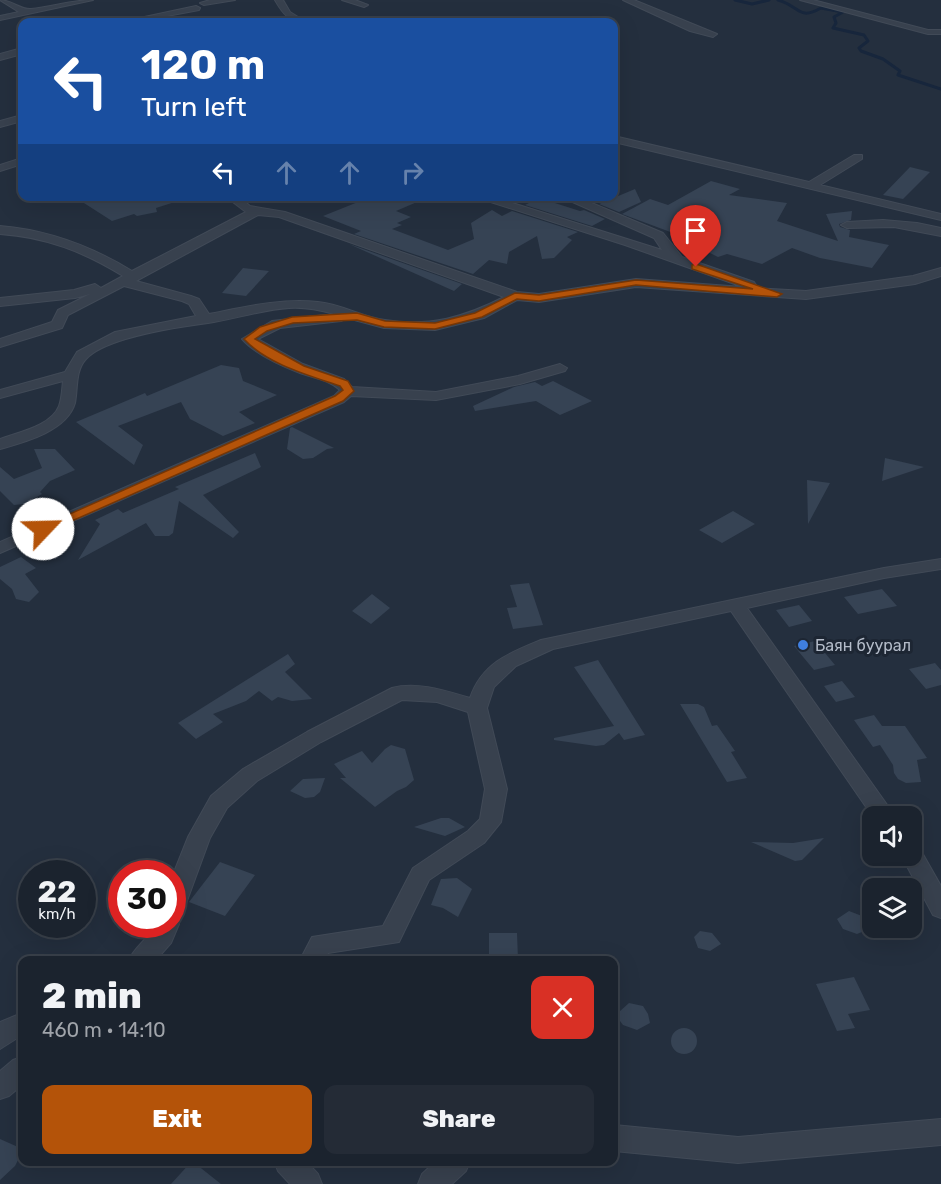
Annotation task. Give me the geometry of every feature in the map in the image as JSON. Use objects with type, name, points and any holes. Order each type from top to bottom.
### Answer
[{"type":"street","points":[[3,0],[27,13]]},
{"type":"street","points":[[0,18],[89,0]]},
{"type":"street","points":[[144,18],[231,0]]},
{"type":"street","points":[[279,0],[287,14],[294,18]]},
{"type":"street","points":[[346,0],[364,5]]},
{"type":"street","points":[[627,0],[693,29],[713,34]]},
{"type":"street","points":[[804,0],[928,32],[941,32]]},
{"type":"street","points":[[817,4],[832,0]]},
{"type":"street","points":[[0,57],[18,52]]},
{"type":"street","points":[[0,124],[18,119]]},
{"type":"street","points":[[618,140],[941,217]]},
{"type":"street","points":[[810,186],[858,157]]},
{"type":"street","points":[[0,168],[18,162]]},
{"type":"street","points":[[237,201],[246,208],[281,214],[515,296],[539,298],[636,283],[806,295],[915,280],[941,272]]},
{"type":"street","points":[[493,201],[629,243],[777,294]]},
{"type":"street","points":[[576,201],[659,236],[664,245],[676,255],[675,260]]},
{"type":"street","points":[[0,344],[57,326],[63,312],[256,211]]},
{"type":"street","points":[[847,225],[882,222],[911,224],[941,232]]},
{"type":"street","points":[[0,230],[72,243],[97,254],[131,276]]},
{"type":"street","points":[[0,302],[75,294],[131,276]]},
{"type":"street","points":[[131,276],[129,283],[180,295],[194,302],[198,311],[207,319]]},
{"type":"street","points":[[0,444],[42,429],[61,416],[68,405],[71,375],[82,355],[120,335],[289,304],[321,306],[384,324],[435,326],[478,315],[515,296]]},
{"type":"street","points":[[348,391],[344,383],[300,369],[249,339],[264,329],[292,320],[357,316],[384,324]]},
{"type":"street","points":[[0,548],[339,399],[348,391],[436,396],[520,380],[560,368]]},
{"type":"street","points":[[0,394],[71,375]]},
{"type":"street","points":[[314,956],[321,944],[391,935],[421,874],[476,837],[490,822],[495,789],[477,708],[485,684],[509,661],[548,644],[735,604],[941,564]]},
{"type":"street","points":[[735,604],[877,806]]},
{"type":"street","points":[[186,872],[199,837],[219,802],[250,775],[314,737],[399,693],[438,695],[477,708]]},
{"type":"street","points":[[918,866],[941,908]]},
{"type":"street","points":[[145,956],[161,938]]},
{"type":"street","points":[[0,1037],[18,1025]]},
{"type":"street","points":[[0,1087],[18,1072]]},
{"type":"street","points":[[618,1138],[738,1150],[941,1132]]},
{"type":"street","points":[[292,1166],[308,1184]]},
{"type":"street","points":[[432,1184],[451,1166]]},
{"type":"building","points":[[910,167],[930,172],[903,199],[883,195]]},
{"type":"building","points":[[711,181],[740,189],[729,195],[787,203],[777,221],[838,241],[826,214],[852,211],[851,220],[839,224],[840,227],[850,230],[849,237],[889,245],[872,268],[820,258],[792,248],[762,264],[727,254],[718,257],[678,237],[681,236],[622,214],[650,199],[668,205]]},
{"type":"building","points":[[635,189],[641,202],[619,212],[599,204],[606,201],[618,201],[618,196]]},
{"type":"building","points":[[81,201],[178,201],[156,208],[157,212],[137,216],[134,214],[112,221]]},
{"type":"building","points":[[360,201],[419,201],[396,211],[411,217],[397,223],[402,225],[392,229],[448,250],[474,239],[471,223],[492,210],[502,216],[512,211],[578,232],[567,237],[572,240],[554,258],[542,259],[537,236],[509,252],[507,264],[489,260],[473,274],[354,234],[361,231],[323,216]]},
{"type":"building","points":[[533,201],[548,201],[580,211],[584,210],[605,219],[592,226],[525,205]]},
{"type":"building","points":[[349,244],[462,284],[454,291]]},
{"type":"building","points":[[243,268],[269,271],[246,296],[222,293]]},
{"type":"building","points":[[221,365],[239,368],[243,381],[277,395],[239,412],[255,423],[223,436],[190,419],[181,402],[118,426],[143,445],[134,465],[76,422],[145,393],[147,396]]},
{"type":"building","points":[[553,381],[592,401],[560,415],[536,401],[475,411],[473,406],[514,387],[535,382],[542,386]]},
{"type":"building","points":[[292,427],[334,448],[327,449],[313,458],[303,459],[287,449]]},
{"type":"building","points":[[34,449],[55,449],[75,470],[50,481],[40,492],[42,494],[24,504],[14,505],[0,491],[0,467],[14,479],[42,468]]},
{"type":"building","points":[[255,453],[261,467],[203,495],[239,532],[233,538],[179,501],[173,533],[169,536],[155,536],[146,523],[78,560],[100,524],[95,520],[118,509],[123,513],[179,489],[175,487]]},
{"type":"building","points":[[885,458],[924,467],[882,481]]},
{"type":"building","points":[[807,480],[830,483],[808,524]]},
{"type":"building","points":[[733,511],[755,524],[722,543],[699,530]]},
{"type":"building","points":[[21,557],[36,568],[25,574],[39,592],[29,602],[16,599],[12,589],[0,579],[0,567]]},
{"type":"building","points":[[529,583],[543,625],[513,629],[507,608],[517,607],[510,585]]},
{"type":"building","points":[[882,589],[897,606],[858,614],[844,597]]},
{"type":"building","points":[[372,594],[390,608],[371,624],[352,611]]},
{"type":"building","points":[[799,605],[812,621],[789,627],[776,610]]},
{"type":"building","points":[[815,641],[835,665],[814,670],[794,646]]},
{"type":"building","points":[[288,654],[295,664],[285,672],[312,699],[292,701],[278,697],[272,701],[259,691],[246,701],[213,714],[223,722],[196,739],[178,723]]},
{"type":"building","points":[[598,660],[645,735],[624,740],[619,733],[604,745],[596,746],[554,740],[554,738],[614,726],[574,667]]},
{"type":"building","points":[[935,663],[941,670],[941,685],[926,689],[909,669]]},
{"type":"building","points":[[842,681],[855,697],[836,702],[824,686]]},
{"type":"building","points":[[680,704],[698,704],[704,707],[712,726],[717,725],[735,751],[731,752],[747,778],[727,782]]},
{"type":"building","points":[[874,715],[882,726],[905,726],[927,758],[917,760],[921,782],[906,783],[898,779],[893,765],[880,745],[873,747],[854,720]]},
{"type":"building","points":[[391,745],[405,749],[414,780],[375,807],[340,778],[346,778],[334,764],[362,751],[372,763]]},
{"type":"building","points":[[325,778],[320,792],[314,797],[305,798],[290,791],[303,779]]},
{"type":"building","points":[[441,818],[449,818],[465,827],[445,836],[414,827]]},
{"type":"building","points":[[824,838],[802,860],[795,861],[751,842],[793,843]]},
{"type":"building","points":[[220,862],[255,875],[225,916],[189,902]]},
{"type":"building","points":[[457,878],[472,889],[458,917],[443,908],[431,905],[441,879]]},
{"type":"building","points":[[849,911],[862,916],[862,932],[857,934],[843,929],[837,919]]},
{"type":"building","points":[[700,931],[712,933],[721,944],[710,951],[698,948],[694,937]]},
{"type":"building","points":[[489,933],[517,933],[518,956],[489,956]]},
{"type":"building","points":[[854,977],[870,1010],[848,1014],[855,1028],[837,1031],[816,984]]},
{"type":"building","points":[[629,1003],[643,1006],[650,1023],[637,1030],[623,1025],[619,1012]]},
{"type":"building","points":[[684,1028],[693,1032],[697,1041],[693,1050],[684,1054],[675,1050],[671,1041],[675,1032]]},
{"type":"building","points":[[0,1139],[18,1147],[18,1160],[0,1180]]},
{"type":"building","points":[[187,1166],[198,1166],[221,1184],[171,1184]]},
{"type":"waterway","points":[[735,0],[752,4],[769,0]]},
{"type":"waterway","points":[[778,0],[803,13],[821,8],[843,12],[834,17],[836,23],[833,28],[864,35],[868,41],[859,48],[861,51],[883,59],[900,71],[898,75],[941,89]]},
{"type":"place","name":"Баян буурал","points":[[803,645]]},
{"type":"route","points":[[43,529],[339,399],[348,391],[344,383],[300,369],[249,339],[264,329],[292,320],[357,316],[384,324],[435,326],[478,315],[515,296],[539,298],[583,289],[636,283],[777,294],[696,267]]}]
